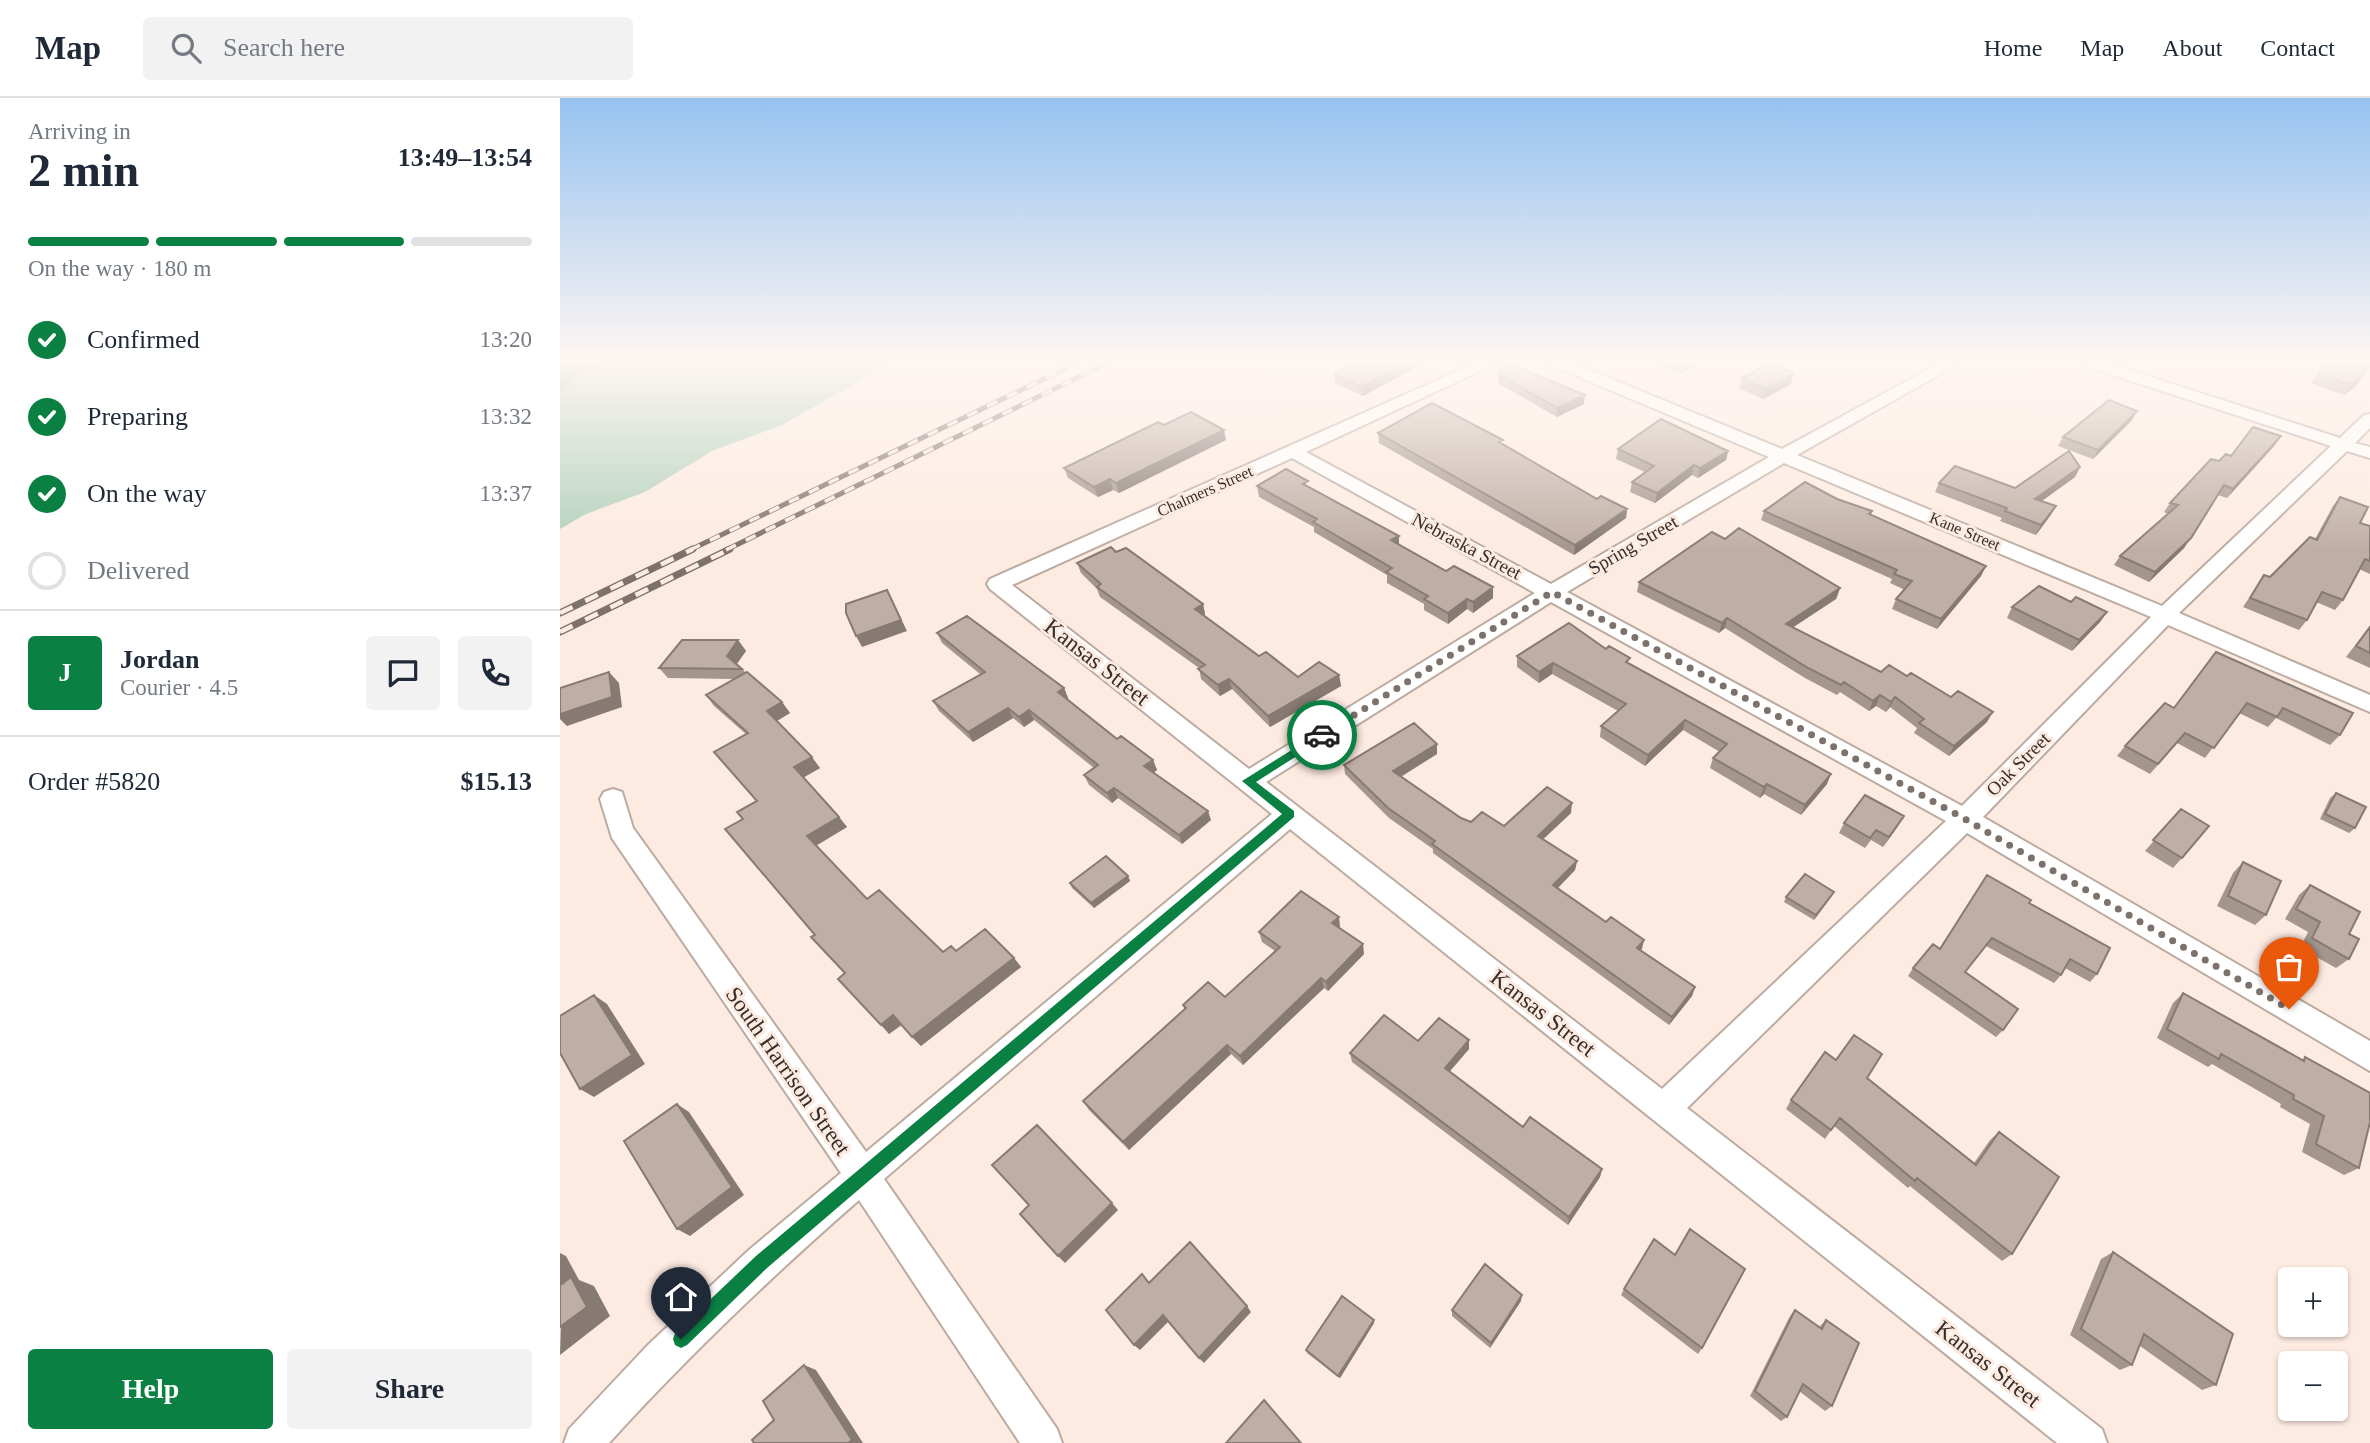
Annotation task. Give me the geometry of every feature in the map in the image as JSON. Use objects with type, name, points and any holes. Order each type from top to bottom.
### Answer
[{"type":"street","name":"Chalmers Street","points":[[997,584],[1350,426]]},
{"type":"street","name":"Kane Street","points":[[1712,426],[2165,615],[2370,704]]},
{"type":"street","name":"Spring Street","points":[[1248,781],[1552,592],[1839,426]]},
{"type":"street","points":[[2288,426],[2370,453]]},
{"type":"street","name":"Oak Street","points":[[1665,1108],[1965,819],[2165,615],[2363,426]]},
{"type":"street","name":"Nebraska Street","points":[[1292,452],[1965,819],[2370,1057]]},
{"type":"street","name":"Kansas Street","points":[[997,584],[2088,1443]]},
{"type":"street","name":"South Harrison Street","points":[[613,799],[621,831],[863,1177],[1043,1443]]},
{"type":"street","points":[[583,1443],[661,1358],[761,1262],[1290,814]]},
{"type":"green space","points":[[560,426],[780,426],[712,451],[645,492],[586,514],[560,529]]},
{"type":"building","points":[[1150,426],[1216,426],[1224,430],[1116,483],[1110,479],[1094,487],[1064,468]]},
{"type":"building","points":[[1391,426],[1476,426],[1597,499],[1601,496],[1627,509],[1575,545],[1378,433]]},
{"type":"building","points":[[1651,426],[1675,426],[1728,451],[1700,468],[1694,465],[1657,493],[1632,482],[1654,466],[1618,449]]},
{"type":"building","points":[[2077,426],[2122,426],[2098,450],[2063,437]]},
{"type":"building","points":[[2253,427],[2281,436],[2233,489],[2224,485],[2191,538],[2155,572],[2120,556],[2178,505],[2170,503],[2211,459],[2219,461],[2226,454],[2231,456]]},
{"type":"building","points":[[2069,451],[2080,467],[2035,499],[2056,506],[2041,525],[2005,511],[2007,508],[1939,483],[1955,466],[2015,488]]},
{"type":"building","points":[[1286,469],[1308,481],[1303,484],[1399,536],[1391,540],[1446,571],[1454,566],[1493,587],[1473,602],[1467,599],[1448,613],[1424,599],[1428,596],[1386,572],[1392,568],[1313,522],[1317,519],[1257,486]]},
{"type":"building","points":[[1805,482],[1986,566],[1941,619],[1896,599],[1912,581],[1894,574],[1897,570],[1764,511]]},
{"type":"building","points":[[2340,497],[2368,507],[2360,523],[2370,526],[2370,561],[2365,559],[2343,600],[2322,592],[2307,620],[2250,598],[2264,575],[2270,577],[2310,537],[2317,540]]},
{"type":"building","points":[[1739,528],[1840,588],[1786,624],[1881,672],[1889,665],[1907,676],[1911,673],[1951,697],[1958,691],[1993,712],[1954,746],[1919,723],[1924,719],[1895,697],[1891,702],[1880,695],[1873,701],[1844,682],[1841,685],[1808,668],[1727,618],[1722,623],[1639,582],[1712,532],[1725,539]]},
{"type":"building","points":[[1111,547],[1116,552],[1126,548],[1203,604],[1195,609],[1259,656],[1266,652],[1298,677],[1319,662],[1339,675],[1268,716],[1229,679],[1218,685],[1198,669],[1205,665],[1097,587],[1101,584],[1077,563]]},
{"type":"building","points":[[2039,586],[2071,602],[2076,597],[2107,612],[2079,640],[2012,607]]},
{"type":"building","points":[[887,590],[901,620],[856,636],[846,613],[846,604]]},
{"type":"building","points":[[967,616],[1064,688],[1058,692],[1117,739],[1121,736],[1153,760],[1144,766],[1208,811],[1179,835],[1114,788],[1107,793],[1084,775],[1098,765],[1029,710],[1019,717],[1008,708],[968,732],[933,701],[985,672],[937,633]]},
{"type":"building","points":[[1569,623],[1606,649],[1609,646],[1630,658],[1626,662],[1831,774],[1805,805],[1767,784],[1764,787],[1713,758],[1727,744],[1685,720],[1648,755],[1601,726],[1626,704],[1553,663],[1539,672],[1517,656]]},
{"type":"building","points":[[2370,627],[2370,653],[2356,646]]},
{"type":"building","points":[[682,640],[738,640],[727,656],[742,669],[659,668]]},
{"type":"building","points":[[2216,652],[2353,713],[2340,735],[2283,708],[2277,717],[2247,703],[2214,748],[2185,733],[2158,764],[2125,746],[2165,703],[2174,708]]},
{"type":"building","points":[[609,672],[612,697],[560,714],[560,688]]},
{"type":"building","points":[[747,672],[782,702],[767,711],[812,757],[794,767],[839,817],[807,836],[867,899],[879,890],[943,952],[951,946],[956,951],[985,929],[1014,958],[912,1037],[893,1015],[881,1025],[838,979],[845,973],[811,937],[815,935],[725,829],[743,819],[737,812],[757,801],[714,752],[748,733],[706,695]]},
{"type":"building","points":[[1414,723],[1437,744],[1393,771],[1461,818],[1471,822],[1482,812],[1504,826],[1547,787],[1572,803],[1538,836],[1577,861],[1553,885],[1606,922],[1611,917],[1644,940],[1637,948],[1695,987],[1672,1017],[1432,844],[1435,841],[1388,808],[1344,765]]},
{"type":"building","points":[[2336,793],[2366,807],[2355,828],[2325,814]]},
{"type":"building","points":[[1865,795],[1904,816],[1889,837],[1876,830],[1870,838],[1844,823]]},
{"type":"building","points":[[2181,809],[2209,826],[2182,858],[2153,840]]},
{"type":"building","points":[[1106,856],[1128,876],[1091,903],[1070,883]]},
{"type":"building","points":[[2243,862],[2281,881],[2266,915],[2228,896]]},
{"type":"building","points":[[1805,874],[1834,892],[1816,915],[1786,897]]},
{"type":"building","points":[[1987,875],[2031,900],[2029,903],[2110,948],[2097,974],[2070,959],[2061,975],[1992,938],[1965,972],[2018,1009],[2003,1030],[1913,968],[1933,944],[1940,949]]},
{"type":"building","points":[[2310,885],[2360,912],[2349,934],[2359,939],[2349,959],[2312,938],[2320,922],[2296,909]]},
{"type":"building","points":[[1301,891],[1339,917],[1332,923],[1363,944],[1326,982],[1321,978],[1240,1056],[1227,1045],[1123,1142],[1083,1101],[1186,1008],[1183,1005],[1208,982],[1225,997],[1280,947],[1259,932]]},
{"type":"building","points":[[2183,993],[2304,1061],[2305,1057],[2370,1093],[2370,1122],[2359,1168],[2316,1144],[2324,1116],[2293,1099],[2294,1095],[2221,1054],[2219,1059],[2167,1029]]},
{"type":"building","points":[[594,995],[632,1055],[580,1089],[560,1053],[560,1016]]},
{"type":"building","points":[[1384,1015],[1418,1041],[1439,1018],[1469,1040],[1445,1068],[1523,1127],[1530,1117],[1602,1169],[1569,1217],[1350,1053]]},
{"type":"building","points":[[1854,1035],[1882,1054],[1867,1078],[1976,1165],[1999,1132],[2059,1177],[2012,1254],[1917,1178],[1915,1181],[1840,1118],[1831,1130],[1791,1100],[1825,1052],[1836,1060]]},
{"type":"building","points":[[677,1104],[732,1187],[677,1229],[624,1141]]},
{"type":"building","points":[[1037,1125],[1112,1203],[1058,1256],[1020,1214],[1029,1205],[992,1165]]},
{"type":"building","points":[[1690,1229],[1745,1269],[1702,1348],[1624,1289],[1654,1239],[1675,1255]]},
{"type":"building","points":[[1190,1242],[1247,1306],[1199,1358],[1163,1315],[1134,1345],[1106,1310],[1142,1274],[1149,1283]]},
{"type":"building","points":[[2113,1252],[2233,1334],[2216,1385],[2144,1334],[2132,1365],[2081,1329]]},
{"type":"building","points":[[1485,1264],[1522,1295],[1491,1343],[1452,1310]]},
{"type":"building","points":[[571,1277],[587,1307],[560,1327],[560,1280],[562,1284]]},
{"type":"building","points":[[1342,1296],[1374,1320],[1338,1376],[1306,1350]]},
{"type":"building","points":[[1795,1310],[1822,1329],[1826,1320],[1859,1343],[1832,1406],[1803,1384],[1787,1417],[1755,1391]]},
{"type":"building","points":[[804,1365],[852,1440],[848,1443],[754,1443],[752,1440],[774,1420],[763,1401]]},
{"type":"building","points":[[1264,1400],[1301,1443],[1226,1443]]},
{"type":"railway","points":[[690,550],[947,426]]},
{"type":"railway","points":[[726,550],[979,426]]},
{"type":"railway","points":[[560,613],[693,549]]},
{"type":"railway","points":[[560,632],[730,549]]},
{"type":"way so far","points":[[1322,735],[1552,592],[1965,819],[2289,1009]]},
{"type":"route","points":[[681,1339],[761,1262],[1290,814],[1248,781],[1322,735]]}]
